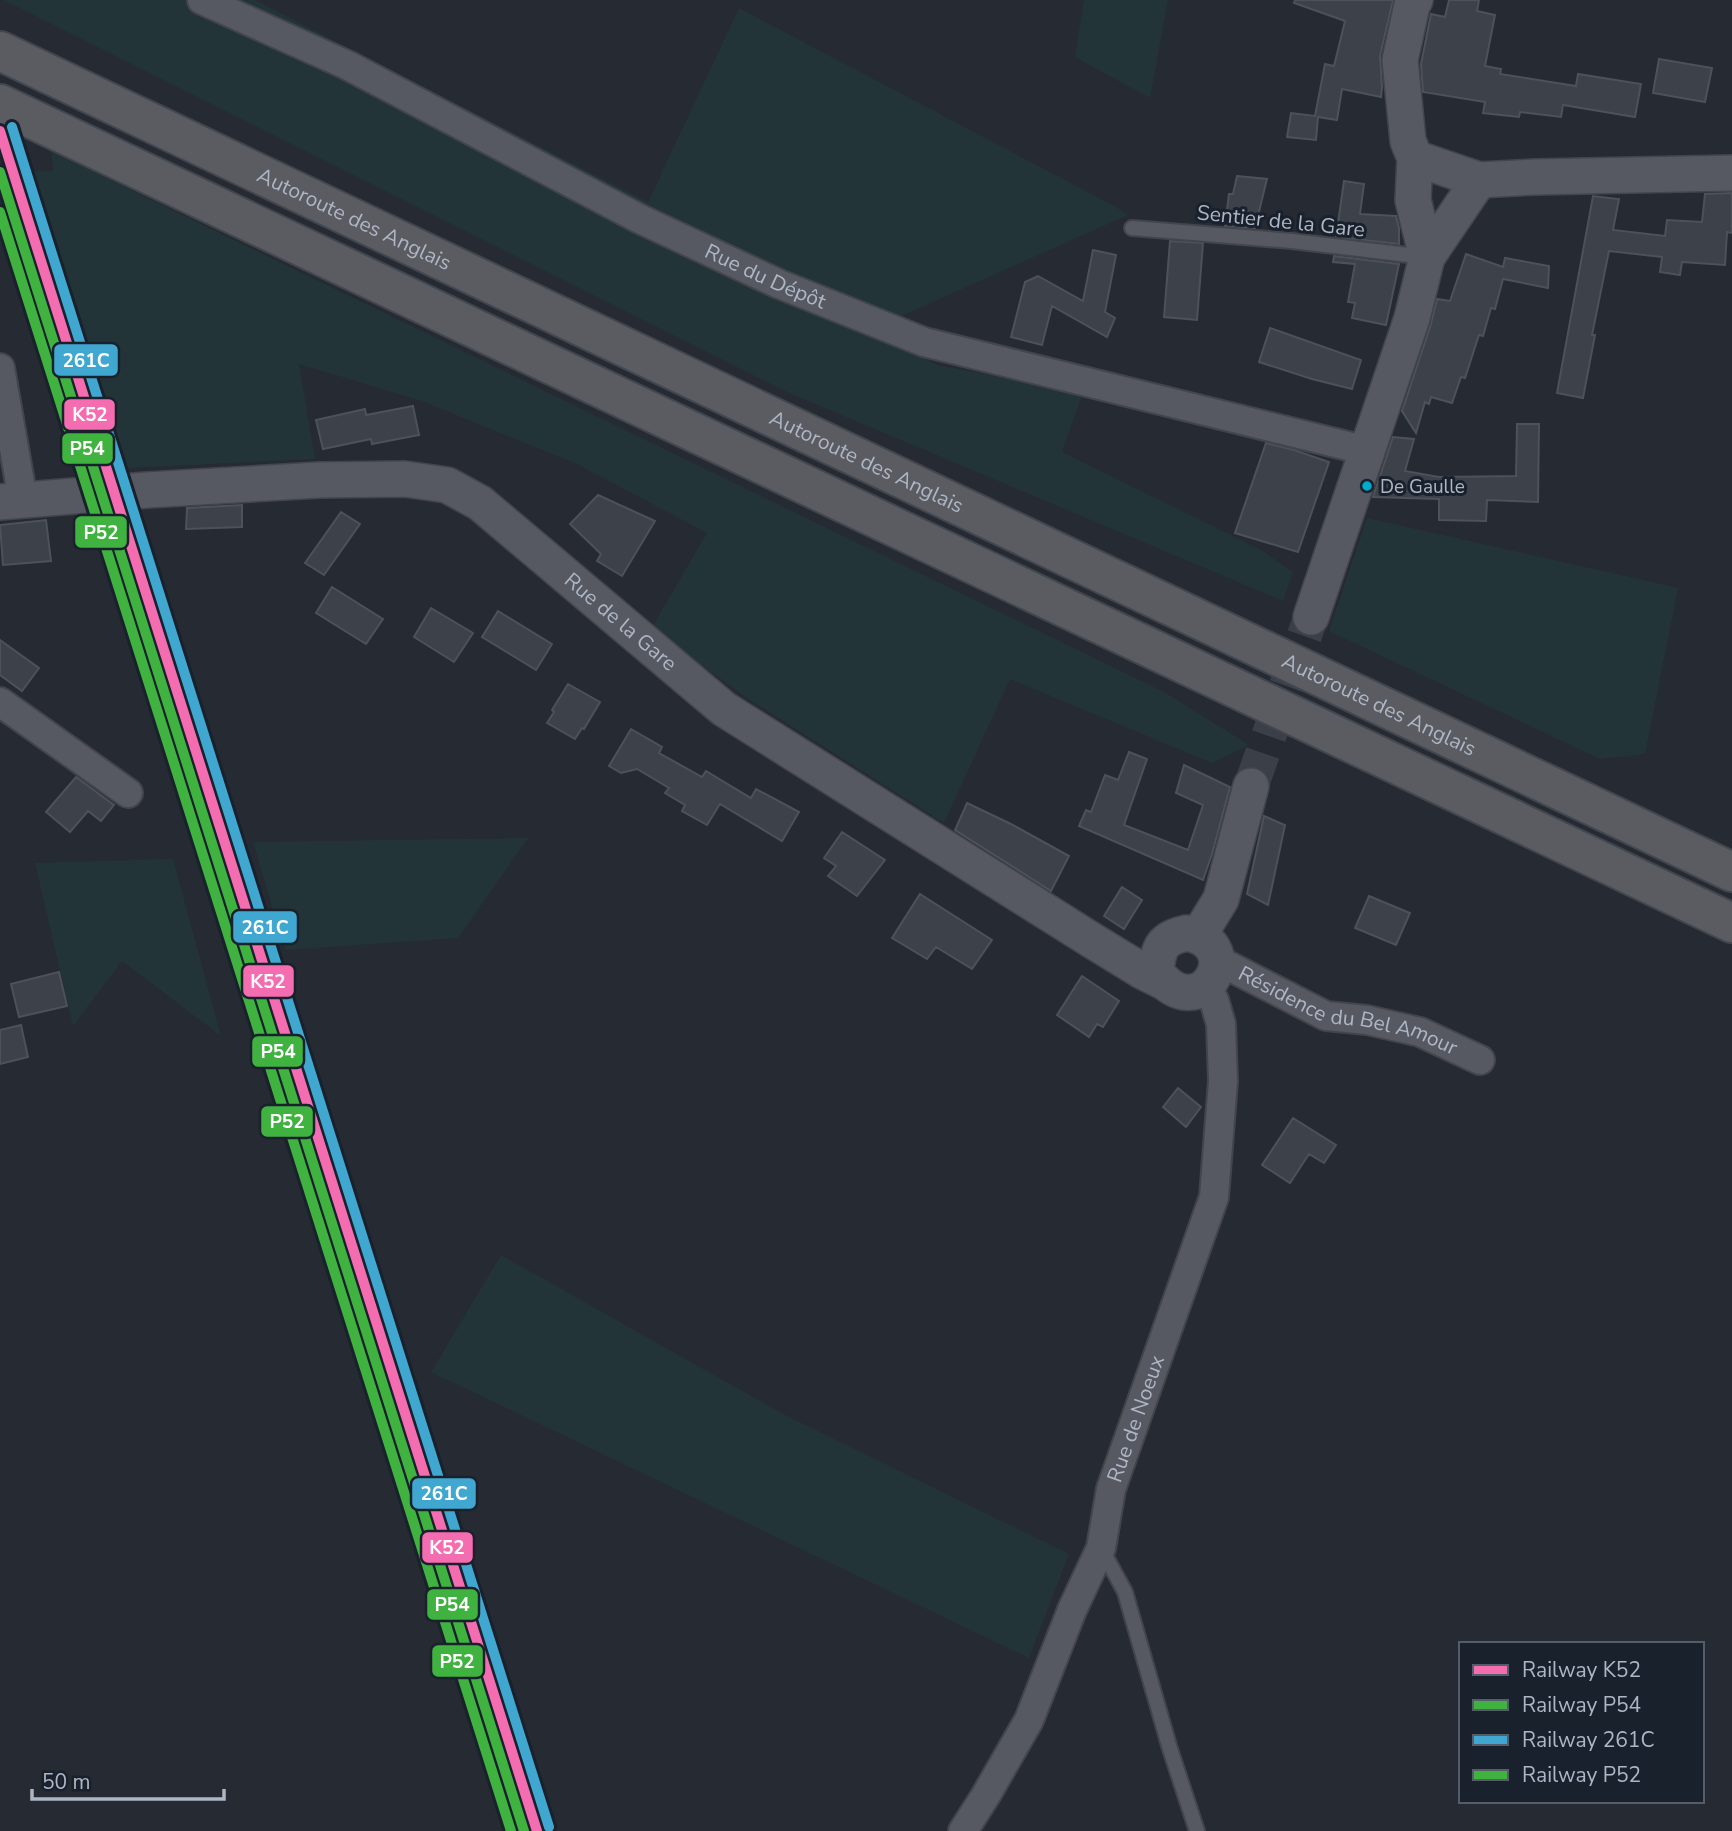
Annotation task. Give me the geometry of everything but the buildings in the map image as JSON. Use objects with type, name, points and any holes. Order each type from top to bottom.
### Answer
[{"type":"highway","name":"Autoroute des Anglais","points":[[3,52],[1732,872]]},
{"type":"highway","points":[[13,110],[1732,923]]},
{"type":"street","name":"Rue du Dépôt","points":[[202,0],[347,65],[640,219],[779,284],[892,330],[924,342],[1368,451]]},
{"type":"street","points":[[1415,0],[1400,60],[1408,141],[1415,158],[1413,200],[1427,257]]},
{"type":"street","points":[[1415,158],[1479,180],[1732,173]]},
{"type":"street","points":[[1311,617],[1412,318],[1427,257],[1479,180]]},
{"type":"street","points":[[0,368],[12,501]]},
{"type":"street","name":"Rue de la Gare","points":[[12,501],[319,480],[405,479],[447,485],[480,503],[724,709],[1142,971],[1164,982],[1156,972],[1159,949],[1196,956]]},
{"type":"street","points":[[0,702],[128,793]]},
{"type":"street","points":[[1093,941],[1196,956],[1221,899],[1251,786]]},
{"type":"street","name":"Résidence du Bel Amour","points":[[1196,956],[1326,1016],[1367,1020],[1420,1032],[1480,1060]]},
{"type":"street","name":"Rue de Noeux","points":[[963,1831],[1029,1720],[1072,1610],[1101,1548],[1111,1489],[1214,1197],[1223,1081],[1221,1024],[1196,956]]},
{"type":"lane","name":"Sentier de la Gare","points":[[1132,228],[1292,241],[1427,257]]},
{"type":"lane","points":[[1101,1548],[1125,1592],[1170,1749],[1197,1831]]},
{"type":"shaded area","points":[[4,0],[255,0],[648,202],[739,8],[1128,215],[872,329],[937,365],[1083,392],[1062,452],[1261,550],[1293,572],[1283,601],[787,392]]},
{"type":"shaded area","points":[[1084,0],[1168,0],[1150,98],[1075,57]]},
{"type":"shaded area","points":[[51,151],[1164,692],[1249,745],[1212,763],[1010,679],[944,823],[747,698],[651,629],[707,533],[577,464],[422,401],[299,364],[315,459],[127,468],[24,172],[53,171]]},
{"type":"shaded area","points":[[1367,518],[1678,588],[1645,754],[1600,759],[1329,631]]},
{"type":"shaded area","points":[[528,838],[458,938],[285,950],[253,842]]},
{"type":"shaded area","points":[[173,859],[221,1036],[122,961],[73,1026],[35,863]]},
{"type":"shaded area","points":[[501,1255],[785,1415],[1069,1554],[1029,1658],[431,1372]]},
{"type":"tunnel","points":[[1251,786],[1311,617]]},
{"type":"rail line","name":"261C","points":[[12,127],[549,1827]]},
{"type":"rail line","name":"K52","points":[[0,131],[537,1831]]},
{"type":"rail line","name":"P54","points":[[0,172],[524,1831]]},
{"type":"rail line","name":"P52","points":[[0,212],[511,1831]]},
{"type":"place","name":"De Gaulle","points":[[1367,486]]}]
